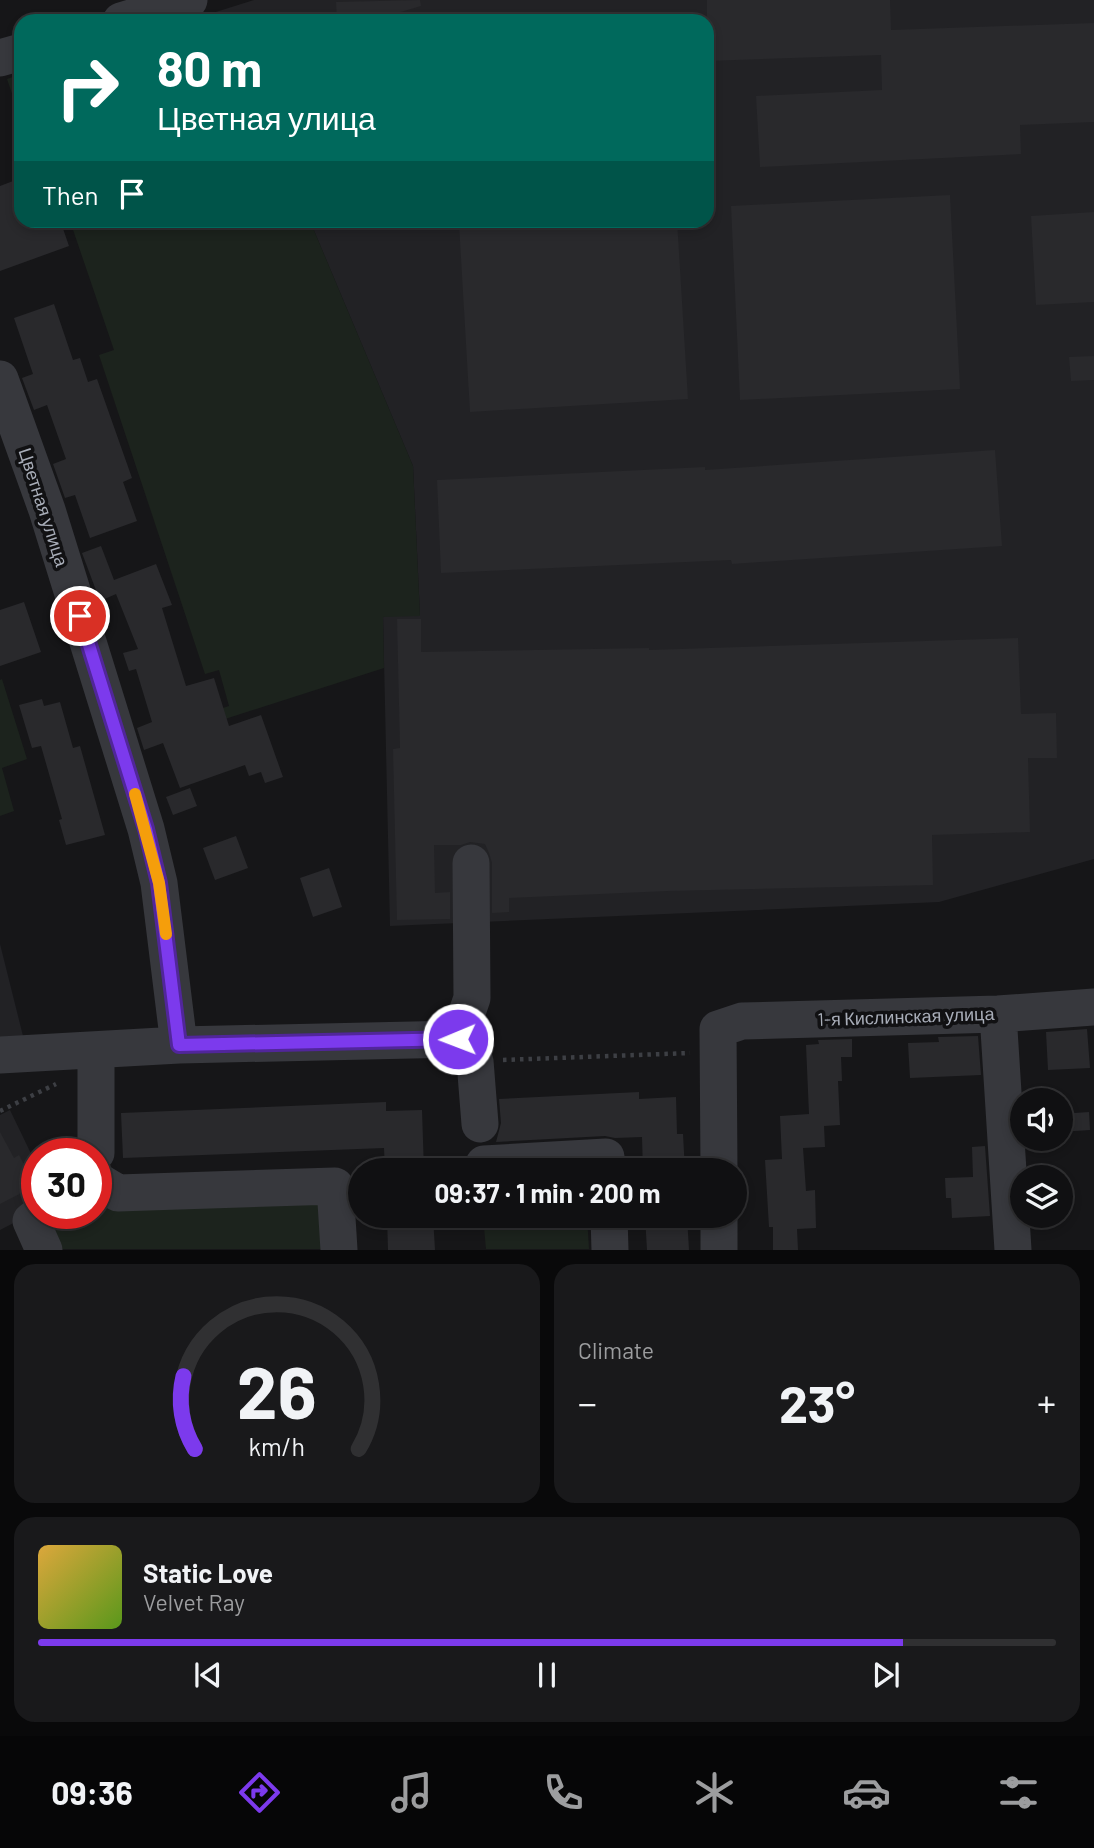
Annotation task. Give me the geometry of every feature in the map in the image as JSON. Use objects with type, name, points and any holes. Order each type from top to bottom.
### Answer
[{"type":"street","points":[[144,14],[189,0]]},
{"type":"street","name":"Цветная улица","points":[[0,379],[47,510],[146,829],[159,883],[179,1045]]},
{"type":"street","points":[[471,863],[472,998],[467,1050],[480,1124]]},
{"type":"street","name":"1-я Кислинская улица","points":[[718,1040],[743,1021],[998,1014],[1094,1007]]},
{"type":"street","points":[[998,1014],[1013,1250]]},
{"type":"street","points":[[718,1040],[719,1158]]},
{"type":"street","points":[[0,1055],[179,1045],[467,1050]]},
{"type":"street","points":[[96,1051],[96,1138]]},
{"type":"street","points":[[589,1158],[606,1158]]},
{"type":"street","points":[[112,1189],[118,1193],[335,1186],[339,1250]]},
{"type":"street","points":[[609,1228],[610,1250]]},
{"type":"street","points":[[719,1228],[719,1250]]},
{"type":"street","points":[[35,1229],[44,1250]]},
{"type":"path","points":[[467,1050],[718,1040]]},
{"type":"shaded area","points":[[254,0],[1094,0],[1094,859],[939,902],[390,926],[383,616],[420,615],[413,466],[313,228],[714,228],[714,14],[209,14]]},
{"type":"shaded area","points":[[14,76],[14,100],[7,79]]},
{"type":"shaded area","points":[[72,228],[313,228],[413,466],[420,616],[383,617],[384,668],[222,720],[217,710],[229,706],[219,670],[205,674],[99,355],[114,350]]},
{"type":"shaded area","points":[[2,679],[27,759],[2,768],[14,811],[0,816],[0,680]]},
{"type":"shaded area","points":[[0,944],[24,1040],[0,1041]]},
{"type":"shaded area","points":[[10,1110],[24,1138],[21,1138],[21,1219],[0,1230],[0,1115]]},
{"type":"shaded area","points":[[325,1194],[328,1249],[54,1249],[44,1229],[112,1229],[112,1203]]},
{"type":"shaded area","points":[[484,1228],[588,1228],[589,1249],[486,1249]]},
{"type":"building","points":[[420,0],[421,6],[394,14],[337,14],[336,2]]},
{"type":"building","points":[[707,0],[890,0],[891,30],[1094,23],[1094,122],[1020,125],[1021,154],[760,167],[756,96],[882,90],[881,55],[714,61],[714,14],[707,14]]},
{"type":"building","points":[[14,181],[14,228],[63,228],[69,246],[0,271],[0,186]]},
{"type":"building","points":[[950,195],[960,389],[740,400],[731,206]]},
{"type":"building","points":[[1094,212],[1094,302],[1036,305],[1031,216]]},
{"type":"building","points":[[459,228],[677,228],[688,399],[470,412]]},
{"type":"building","points":[[54,304],[73,360],[80,358],[88,382],[97,379],[132,478],[123,482],[137,521],[90,538],[75,495],[65,498],[53,464],[66,459],[47,405],[34,410],[22,378],[33,374],[14,318]]},
{"type":"building","points":[[1094,356],[1094,380],[1071,381],[1069,357]]},
{"type":"building","points":[[995,450],[1002,546],[732,564],[731,560],[441,573],[437,480],[705,467],[705,470]]},
{"type":"building","points":[[101,546],[114,580],[156,564],[172,605],[162,608],[186,686],[214,678],[229,726],[261,715],[283,777],[265,783],[261,772],[249,776],[245,765],[180,788],[163,743],[144,750],[137,728],[152,722],[136,669],[129,671],[123,653],[138,649],[116,594],[100,601],[82,553]]},
{"type":"building","points":[[24,602],[41,652],[0,666],[0,610]]},
{"type":"building","points":[[397,619],[421,619],[421,652],[649,650],[1018,638],[1021,714],[1056,713],[1057,758],[1028,758],[1030,832],[932,835],[933,885],[668,891],[509,898],[509,912],[492,913],[492,863],[489,853],[485,844],[470,842],[461,845],[434,845],[435,893],[450,892],[450,919],[397,920],[393,749],[400,748]]},
{"type":"building","points":[[42,699],[44,706],[60,702],[73,748],[80,746],[105,835],[66,845],[59,820],[62,819],[41,746],[32,748],[19,705]]},
{"type":"building","points":[[190,788],[197,806],[173,815],[166,797]]},
{"type":"building","points":[[236,836],[248,868],[215,880],[203,848]]},
{"type":"building","points":[[329,868],[342,907],[313,917],[300,878]]},
{"type":"building","points":[[1087,1029],[1090,1068],[1048,1070],[1046,1032]]},
{"type":"building","points":[[978,1036],[981,1075],[910,1078],[908,1043],[939,1042],[938,1037]]},
{"type":"building","points":[[852,1039],[852,1057],[841,1057],[842,1081],[838,1081],[840,1125],[824,1126],[825,1147],[803,1148],[806,1191],[815,1190],[816,1228],[797,1229],[798,1250],[773,1250],[765,1160],[782,1159],[780,1116],[809,1114],[806,1045],[819,1044],[818,1040]]},
{"type":"building","points":[[639,1092],[639,1099],[676,1097],[677,1134],[683,1134],[684,1158],[643,1158],[642,1137],[605,1136],[496,1142],[501,1123],[499,1099]]},
{"type":"building","points":[[386,1102],[386,1111],[422,1110],[424,1158],[384,1158],[384,1148],[123,1158],[121,1113]]},
{"type":"building","points":[[1089,1112],[1090,1130],[1073,1131],[1073,1113]]},
{"type":"building","points":[[0,1132],[14,1158],[19,1155],[21,1159],[21,1193],[0,1204]]},
{"type":"building","points":[[985,1146],[990,1216],[952,1218],[951,1198],[946,1198],[945,1178],[973,1177],[972,1147]]},
{"type":"building","points":[[387,1228],[434,1228],[435,1250],[388,1250]]},
{"type":"building","points":[[646,1228],[688,1228],[689,1250],[647,1250]]},
{"type":"slow traffic","points":[[135,794],[159,883],[166,934]]},
{"type":"route","points":[[80,616],[146,829],[159,883],[179,1045],[458,1039]]}]
